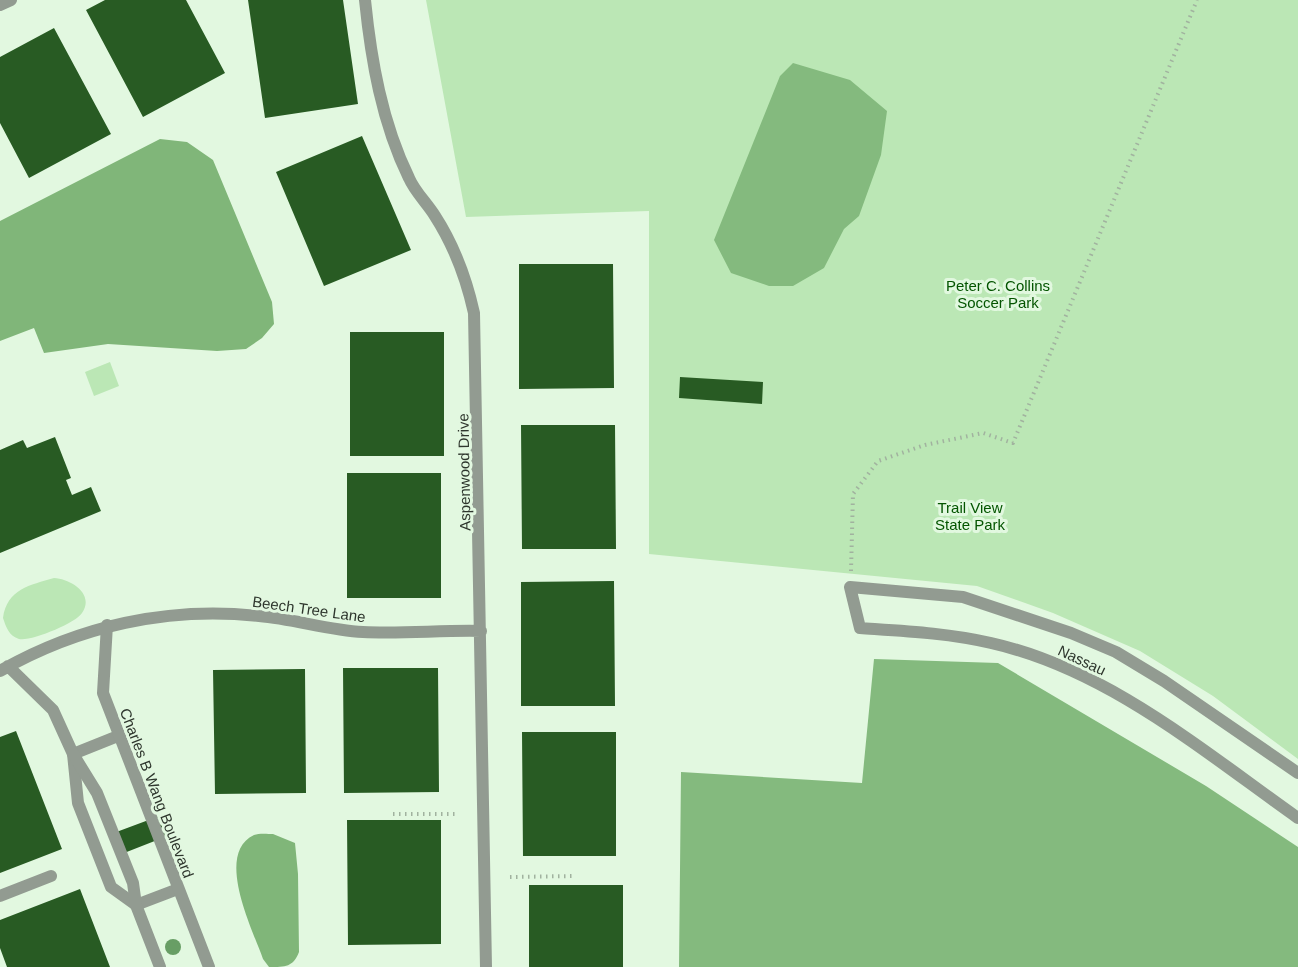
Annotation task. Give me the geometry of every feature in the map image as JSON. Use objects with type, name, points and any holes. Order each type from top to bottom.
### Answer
[{"type":"street","points":[[0,6],[11,0]]},
{"type":"street","name":"Aspenwood Drive","points":[[365,0],[369,38],[393,139],[410,180],[452,243],[466,278],[474,313],[486,967]]},
{"type":"street","points":[[850,587],[963,597],[1071,633],[1116,652],[1164,681],[1298,773]]},
{"type":"street","name":"Nassau","points":[[850,587],[860,628],[952,635],[992,643],[1067,668],[1145,710],[1298,818]]},
{"type":"street","name":"Beech Tree Lane","points":[[4,669],[56,643],[107,626],[184,615],[258,616],[362,632],[481,631]]},
{"type":"street","name":"Charles B Wang Boulevard","points":[[107,626],[102,693],[209,967]]},
{"type":"street","points":[[4,669],[52,710],[73,754],[97,793],[133,883],[136,905],[160,967]]},
{"type":"street","points":[[73,754],[118,736]]},
{"type":"street","points":[[73,754],[78,802],[111,887],[136,905]]},
{"type":"street","points":[[0,896],[51,876]]},
{"type":"street","points":[[136,905],[178,889]]},
{"type":"path","points":[[850,587],[853,494],[878,461],[925,445],[983,433],[1012,443],[1197,0]]},
{"type":"path","points":[[393,814],[457,814]]},
{"type":"path","points":[[510,877],[575,876]]},
{"type":"green space","name":"Peter C. Collins Soccer Park","points":[[426,0],[1298,0],[1298,759],[1213,696],[1140,651],[1053,613],[977,586],[649,554],[649,211],[466,217]]},
{"type":"green space","points":[[110,362],[119,386],[94,396],[85,372]]},
{"type":"green space","points":[[54,578],[67,581],[83,594],[86,600],[82,613],[71,622],[33,638],[19,639],[13,636],[3,618],[9,600],[28,586]]},
{"type":"shaded area","points":[[793,63],[850,80],[887,111],[881,155],[859,216],[844,229],[824,268],[793,286],[769,286],[731,273],[714,240],[780,76]]},
{"type":"shaded area","points":[[160,139],[187,142],[213,160],[272,302],[274,324],[262,338],[246,349],[217,351],[108,344],[44,353],[34,328],[0,341],[0,221]]},
{"type":"shaded area","points":[[874,659],[998,663],[1206,786],[1298,847],[1298,967],[679,967],[681,772],[862,783]]},
{"type":"shaded area","points":[[273,834],[295,843],[298,874],[299,952],[294,961],[280,967],[269,967],[263,959],[245,912],[237,875],[237,858],[242,845],[254,835]]},
{"type":"building","points":[[105,0],[186,0],[225,73],[143,117],[86,10]]},
{"type":"building","points":[[248,0],[343,0],[358,104],[265,118]]},
{"type":"building","points":[[54,28],[111,134],[29,178],[0,123],[0,57]]},
{"type":"building","points":[[362,136],[411,250],[324,286],[276,172]]},
{"type":"building","points":[[519,264],[613,264],[614,388],[519,389]]},
{"type":"building","points":[[350,332],[444,332],[444,456],[350,456]]},
{"type":"building","points":[[680,377],[763,382],[762,404],[679,398]]},
{"type":"building","points":[[521,425],[615,425],[616,549],[522,549]]},
{"type":"building","points":[[55,437],[71,478],[66,480],[72,495],[91,487],[101,511],[0,553],[0,450],[23,440],[27,448]]},
{"type":"building","points":[[347,473],[441,473],[441,598],[347,598]]},
{"type":"building","points":[[614,581],[615,706],[521,706],[521,582]]},
{"type":"building","points":[[343,668],[438,668],[439,792],[344,793]]},
{"type":"building","points":[[305,669],[306,793],[215,794],[213,670]]},
{"type":"building","points":[[16,731],[62,849],[0,873],[0,737]]},
{"type":"building","points":[[522,732],[616,732],[616,856],[523,856]]},
{"type":"building","points":[[162,815],[170,835],[119,855],[111,834]]},
{"type":"building","points":[[347,820],[441,820],[441,944],[348,945]]},
{"type":"building","points":[[529,885],[623,885],[623,967],[529,967]]},
{"type":"building","points":[[80,889],[110,967],[7,967],[0,948],[0,920]]},
{"type":"park label","name":"Trail View State Park","points":[[970,516]]}]
